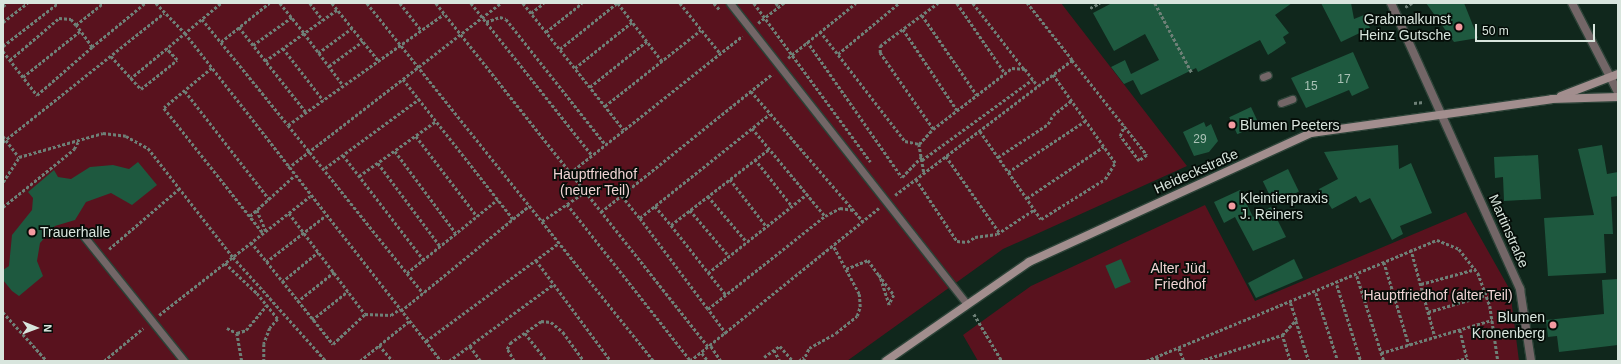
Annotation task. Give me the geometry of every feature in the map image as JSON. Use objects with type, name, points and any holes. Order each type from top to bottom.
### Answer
[{"type":"street","name":"Martinstraße","points":[[1391,3],[1444,116],[1520,289],[1531,361]]},
{"type":"street","points":[[1572,3],[1614,76],[1618,92]]},
{"type":"street","points":[[1552,100],[1614,76]]},
{"type":"street","points":[[1552,100],[1618,97]]},
{"type":"street","name":"Heideckstraße","points":[[886,361],[966,303],[1036,259],[1311,133],[1342,126],[1444,116],[1552,100]]},
{"type":"lane","points":[[730,3],[782,66],[966,303]]},
{"type":"lane","points":[[1281,103],[1292,99]]},
{"type":"lane","points":[[82,234],[184,361]]},
{"type":"path","points":[[3,6],[7,3]]},
{"type":"path","points":[[3,22],[27,3]]},
{"type":"path","points":[[3,46],[58,3]]},
{"type":"path","points":[[76,25],[103,3]]},
{"type":"path","points":[[3,51],[37,95],[145,3]]},
{"type":"path","points":[[156,3],[185,33],[325,216],[441,361]]},
{"type":"path","points":[[130,78],[221,3]]},
{"type":"path","points":[[221,42],[269,3]]},
{"type":"path","points":[[280,3],[344,85]]},
{"type":"path","points":[[310,3],[323,20]]},
{"type":"path","points":[[332,3],[378,60]]},
{"type":"path","points":[[367,3],[417,68],[654,361]]},
{"type":"path","points":[[400,3],[421,30]]},
{"type":"path","points":[[436,3],[721,361]]},
{"type":"path","points":[[471,3],[592,155]]},
{"type":"path","points":[[288,168],[501,3]]},
{"type":"path","points":[[523,3],[624,130]]},
{"type":"path","points":[[531,13],[544,3]]},
{"type":"path","points":[[546,32],[582,3]]},
{"type":"path","points":[[560,49],[618,3],[662,61]]},
{"type":"path","points":[[680,3],[720,53]]},
{"type":"path","points":[[754,3],[877,169]]},
{"type":"path","points":[[776,3],[779,7]]},
{"type":"path","points":[[570,173],[784,3]]},
{"type":"path","points":[[601,212],[782,66],[792,53],[856,3]]},
{"type":"path","points":[[838,54],[899,3]]},
{"type":"path","points":[[932,129],[880,53],[880,46],[938,3]]},
{"type":"path","points":[[957,3],[1006,73]]},
{"type":"path","points":[[973,3],[1038,86]]},
{"type":"path","points":[[1026,3],[1072,60],[1147,155],[1139,162],[1120,136],[1124,126]]},
{"type":"path","points":[[1090,8],[1100,3]]},
{"type":"path","points":[[1155,3],[1192,73]]},
{"type":"path","points":[[266,61],[338,9]]},
{"type":"path","points":[[4,141],[164,13]]},
{"type":"path","points":[[288,125],[444,14]]},
{"type":"path","points":[[922,15],[977,95]]},
{"type":"path","points":[[486,22],[500,17],[506,19],[605,144]]},
{"type":"path","points":[[10,60],[59,18],[72,19],[92,47]]},
{"type":"path","points":[[254,45],[292,18]]},
{"type":"path","points":[[202,19],[288,125],[311,150],[423,293]]},
{"type":"path","points":[[574,68],[632,22]]},
{"type":"path","points":[[239,27],[306,112]]},
{"type":"path","points":[[318,52],[352,28]]},
{"type":"path","points":[[902,29],[957,110]]},
{"type":"path","points":[[605,106],[701,30]]},
{"type":"path","points":[[23,77],[80,31]]},
{"type":"path","points":[[820,31],[905,141],[919,144]]},
{"type":"path","points":[[329,66],[363,41]]},
{"type":"path","points":[[590,87],[647,41]]},
{"type":"path","points":[[807,41],[902,177],[922,158],[1033,78]]},
{"type":"path","points":[[111,56],[141,89],[177,60],[166,48]]},
{"type":"path","points":[[283,48],[323,100]]},
{"type":"path","points":[[566,204],[690,361],[726,334],[863,220],[1072,60]]},
{"type":"path","points":[[212,68],[164,108],[264,232]]},
{"type":"path","points":[[919,144],[932,129],[1012,68],[1025,69]]},
{"type":"path","points":[[980,131],[1041,219],[1105,179],[1115,163],[1053,75]]},
{"type":"path","points":[[403,79],[513,219]]},
{"type":"path","points":[[185,91],[269,199]]},
{"type":"path","points":[[751,91],[863,220]]},
{"type":"path","points":[[325,168],[419,99]]},
{"type":"path","points":[[998,157],[1048,124],[1053,115],[1071,101]]},
{"type":"path","points":[[640,218],[770,114]]},
{"type":"path","points":[[360,176],[436,121]]},
{"type":"path","points":[[1008,172],[1085,121]]},
{"type":"path","points":[[752,128],[825,216]]},
{"type":"path","points":[[3,182],[19,157],[102,133],[126,136],[148,148],[233,257],[326,361]]},
{"type":"path","points":[[3,136],[4,141],[19,157]]},
{"type":"path","points":[[416,136],[477,216]]},
{"type":"path","points":[[3,207],[74,149],[79,139]]},
{"type":"path","points":[[919,144],[924,173]]},
{"type":"path","points":[[1027,198],[1103,147]]},
{"type":"path","points":[[671,225],[769,148]]},
{"type":"path","points":[[395,151],[456,233]]},
{"type":"path","points":[[343,155],[424,260]]},
{"type":"path","points":[[946,156],[999,232]]},
{"type":"path","points":[[755,159],[792,206]]},
{"type":"path","points":[[378,163],[440,246]]},
{"type":"path","points":[[250,216],[294,176]]},
{"type":"path","points":[[730,179],[766,226]]},
{"type":"path","points":[[916,179],[957,241],[967,242],[975,237],[999,232],[1035,209]]},
{"type":"path","points":[[100,256],[180,188]]},
{"type":"path","points":[[891,189],[896,195]]},
{"type":"path","points":[[542,221],[585,192]]},
{"type":"path","points":[[708,273],[807,194]]},
{"type":"path","points":[[104,361],[152,321],[310,196]]},
{"type":"path","points":[[622,196],[726,334]]},
{"type":"path","points":[[708,196],[747,242]]},
{"type":"path","points":[[407,273],[498,199]]},
{"type":"path","points":[[251,242],[297,302],[333,344],[365,314],[391,315],[401,310],[529,206]]},
{"type":"path","points":[[655,206],[726,295]]},
{"type":"path","points":[[708,309],[825,216],[840,208],[854,210]]},
{"type":"path","points":[[257,210],[264,232]]},
{"type":"path","points":[[690,210],[729,256]]},
{"type":"path","points":[[289,213],[365,314]]},
{"type":"path","points":[[266,262],[325,216]]},
{"type":"path","points":[[1146,361],[1337,285],[1411,249],[1437,240],[1446,242],[1460,249],[1476,269],[1486,295],[1492,320],[1498,361]]},
{"type":"path","points":[[426,342],[559,243]]},
{"type":"path","points":[[803,361],[809,348],[857,316],[859,294],[833,246]]},
{"type":"path","points":[[1411,249],[1435,337]]},
{"type":"path","points":[[282,282],[318,252]]},
{"type":"path","points":[[536,260],[611,361]]},
{"type":"path","points":[[846,269],[868,260],[894,295],[889,305],[885,302],[879,275]]},
{"type":"path","points":[[1384,262],[1409,345]]},
{"type":"path","points":[[225,263],[267,305],[278,319],[270,328],[264,344],[264,361]]},
{"type":"path","points":[[1421,284],[1476,269]]},
{"type":"path","points":[[297,302],[334,272]]},
{"type":"path","points":[[1357,276],[1384,361]]},
{"type":"path","points":[[450,361],[554,284]]},
{"type":"path","points":[[1337,285],[1361,361]]},
{"type":"path","points":[[312,320],[348,291]]},
{"type":"path","points":[[1316,293],[1338,361]]},
{"type":"path","points":[[1428,312],[1486,295]]},
{"type":"path","points":[[966,303],[988,332],[1002,361]]},
{"type":"path","points":[[1290,303],[1309,361]]},
{"type":"path","points":[[237,333],[256,321],[267,305]]},
{"type":"path","points":[[3,312],[47,361]]},
{"type":"path","points":[[1200,361],[1282,335],[1296,320]]},
{"type":"path","points":[[1381,353],[1492,320]]},
{"type":"path","points":[[360,361],[409,321]]},
{"type":"path","points":[[514,361],[507,349],[541,321],[551,322],[563,332],[584,361]]},
{"type":"path","points":[[227,328],[237,333]]},
{"type":"path","points":[[1456,361],[1467,359],[1460,330]]},
{"type":"path","points":[[237,333],[242,361]]},
{"type":"path","points":[[525,333],[547,361]]},
{"type":"path","points":[[1282,335],[1290,361]]},
{"type":"path","points":[[380,345],[393,361]]},
{"type":"path","points":[[470,346],[481,361]]},
{"type":"path","points":[[764,357],[780,346],[793,361]]},
{"type":"path","points":[[1179,348],[1184,361]]},
{"type":"path","points":[[774,350],[780,361]]},
{"type":"path","points":[[702,353],[708,361]]},
{"type":"path","points":[[799,361],[804,357]]},
{"type":"path","points":[[1157,357],[1158,361]]},
{"type":"green space","name":"Hauptfriedhof (neuer Teil)","points":[[3,3],[1061,3],[1187,166],[1003,249],[847,361],[3,361]]},
{"type":"green space","points":[[1205,205],[1255,301],[1466,212],[1510,290],[1519,361],[978,361],[963,335],[1031,286]]},
{"type":"building","points":[[1112,3],[1292,3],[1275,15],[1289,33],[1283,37],[1286,43],[1268,55],[1260,40],[1198,72],[1196,68],[1141,95],[1133,80],[1124,84],[1111,67],[1125,60],[1131,74],[1159,60],[1145,34],[1114,51],[1093,13]]},
{"type":"building","points":[[1321,3],[1351,3],[1354,19],[1364,15],[1370,28],[1341,42]]},
{"type":"building","points":[[1426,3],[1464,3],[1478,38],[1454,42]]},
{"type":"building","points":[[1353,52],[1369,88],[1352,96],[1349,90],[1306,108],[1291,78]]},
{"type":"building","points":[[1251,107],[1259,124],[1237,134],[1229,117]]},
{"type":"building","points":[[1204,122],[1206,127],[1211,124],[1218,141],[1209,152],[1194,156],[1183,132]]},
{"type":"building","points":[[1398,145],[1399,169],[1411,163],[1432,213],[1400,226],[1403,234],[1392,240],[1370,198],[1360,203],[1356,196],[1332,209],[1319,189],[1338,179],[1324,152]]},
{"type":"building","points":[[1602,145],[1607,174],[1618,172],[1618,196],[1611,197],[1613,234],[1604,234],[1606,273],[1548,276],[1544,218],[1594,215],[1578,149]]},
{"type":"building","points":[[1538,155],[1541,199],[1504,201],[1503,177],[1495,178],[1494,157]]},
{"type":"building","name":"Trauerhalle","points":[[138,162],[157,185],[132,205],[111,193],[86,202],[75,220],[55,226],[40,243],[37,261],[43,276],[19,296],[12,291],[3,280],[3,270],[9,266],[12,235],[32,210],[33,198],[28,192],[54,170],[58,177],[71,179],[90,167],[113,165],[129,169]]},
{"type":"building","points":[[1288,169],[1299,191],[1274,204],[1263,181]]},
{"type":"building","points":[[1240,190],[1253,217],[1271,207],[1286,237],[1253,251],[1235,217],[1224,223],[1214,202]]},
{"type":"building","points":[[1121,259],[1131,282],[1115,289],[1105,266]]},
{"type":"building","points":[[1294,259],[1303,278],[1256,298],[1248,283]]},
{"type":"building","points":[[1618,279],[1618,345],[1559,352],[1557,336],[1548,337],[1546,320],[1604,314],[1602,280]]},
{"type":"place","name":"Grabmalkunst Heinz Gutsche","points":[[1459,27]]},
{"type":"place","name":"Blumen Peeters","points":[[1232,125]]},
{"type":"place","name":"Kleintierpraxis J. Reiners","points":[[1232,206]]},
{"type":"place","name":"Trauerhalle","points":[[32,232]]},
{"type":"place","name":"Blumen Kronenberg","points":[[1553,325]]},
{"type":"park label","name":"Alter Jüd. Friedhof","points":[[1180,276]]},
{"type":"park label","name":"Hauptfriedhof (alter Teil)","points":[[1438,295]]}]
